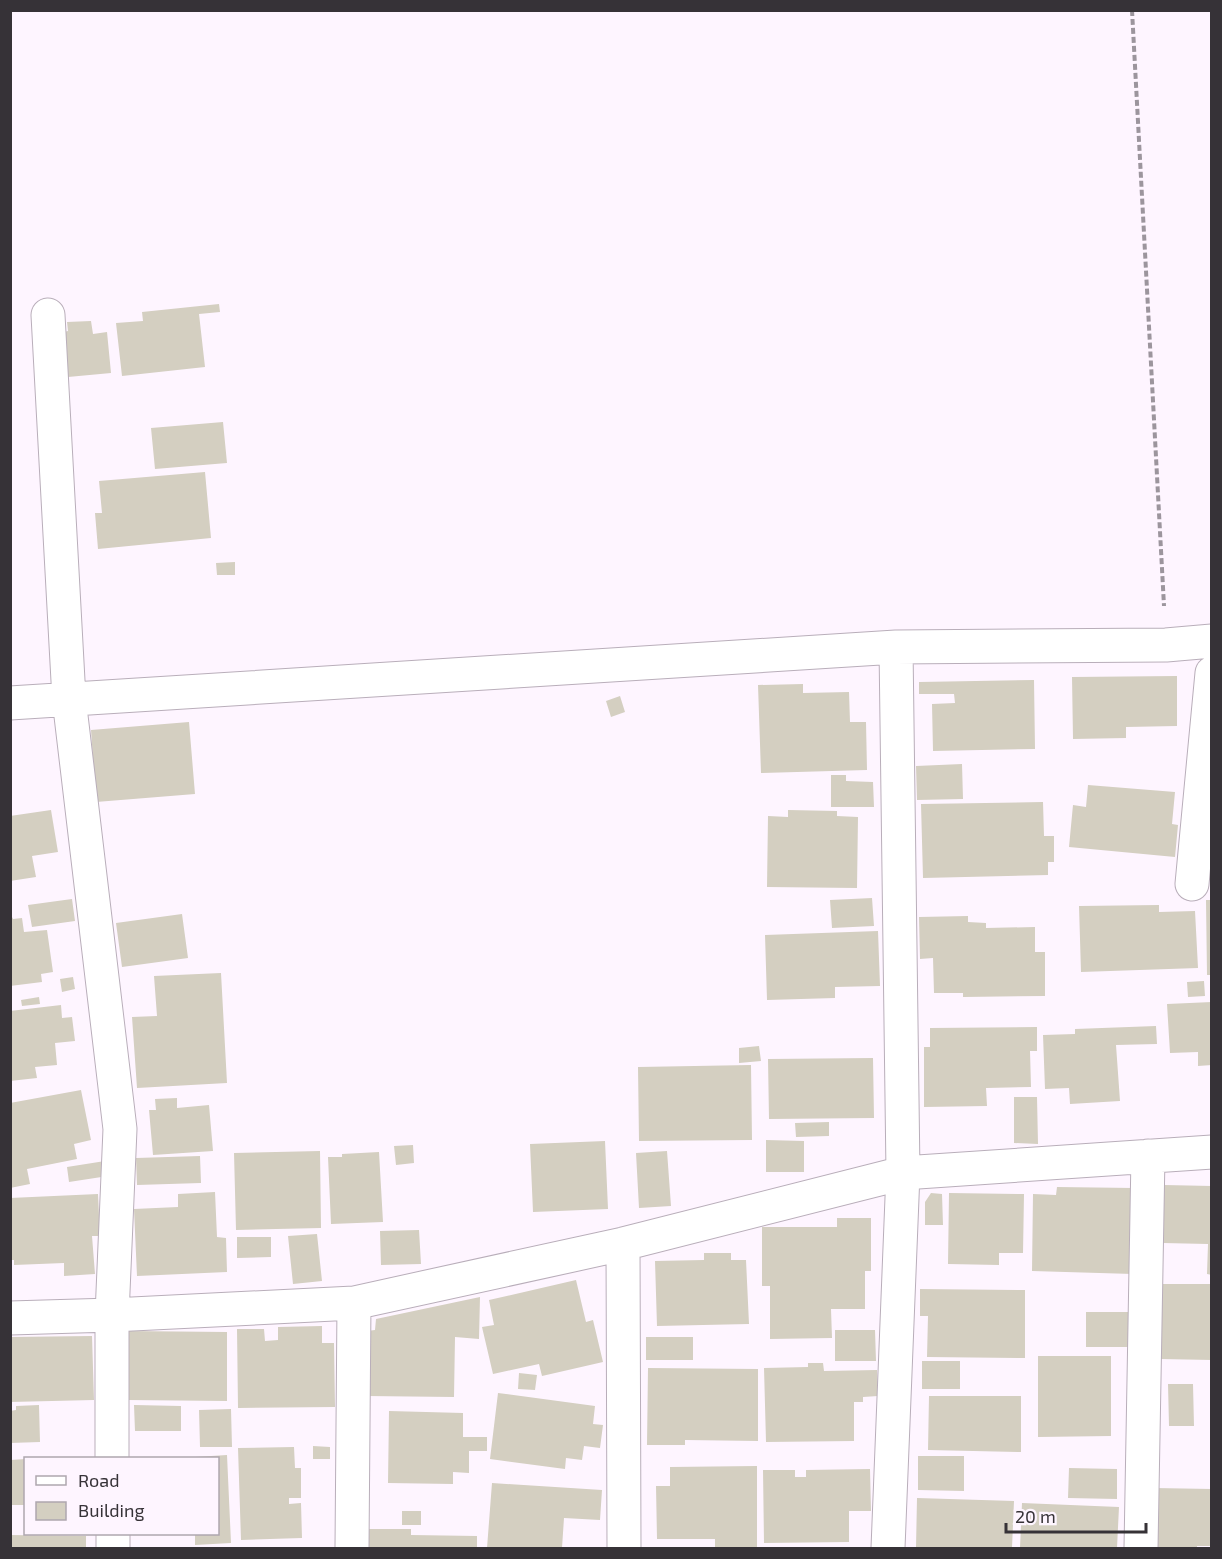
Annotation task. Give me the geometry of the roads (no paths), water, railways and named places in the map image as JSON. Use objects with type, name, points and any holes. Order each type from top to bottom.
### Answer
[{"type":"street","points":[[48,315],[69,699],[120,1129],[112,1315],[112,1457]]},
{"type":"street","points":[[10,703],[896,647],[1166,645],[1212,641]]},
{"type":"street","points":[[888,1548],[903,1173],[896,647]]},
{"type":"street","points":[[1192,884],[1212,673]]},
{"type":"street","points":[[10,1318],[354,1303],[623,1244],[903,1173],[1212,1152]]},
{"type":"street","points":[[1141,1548],[1148,1156]]},
{"type":"street","points":[[623,1244],[624,1548]]},
{"type":"street","points":[[352,1548],[354,1303]]}]
